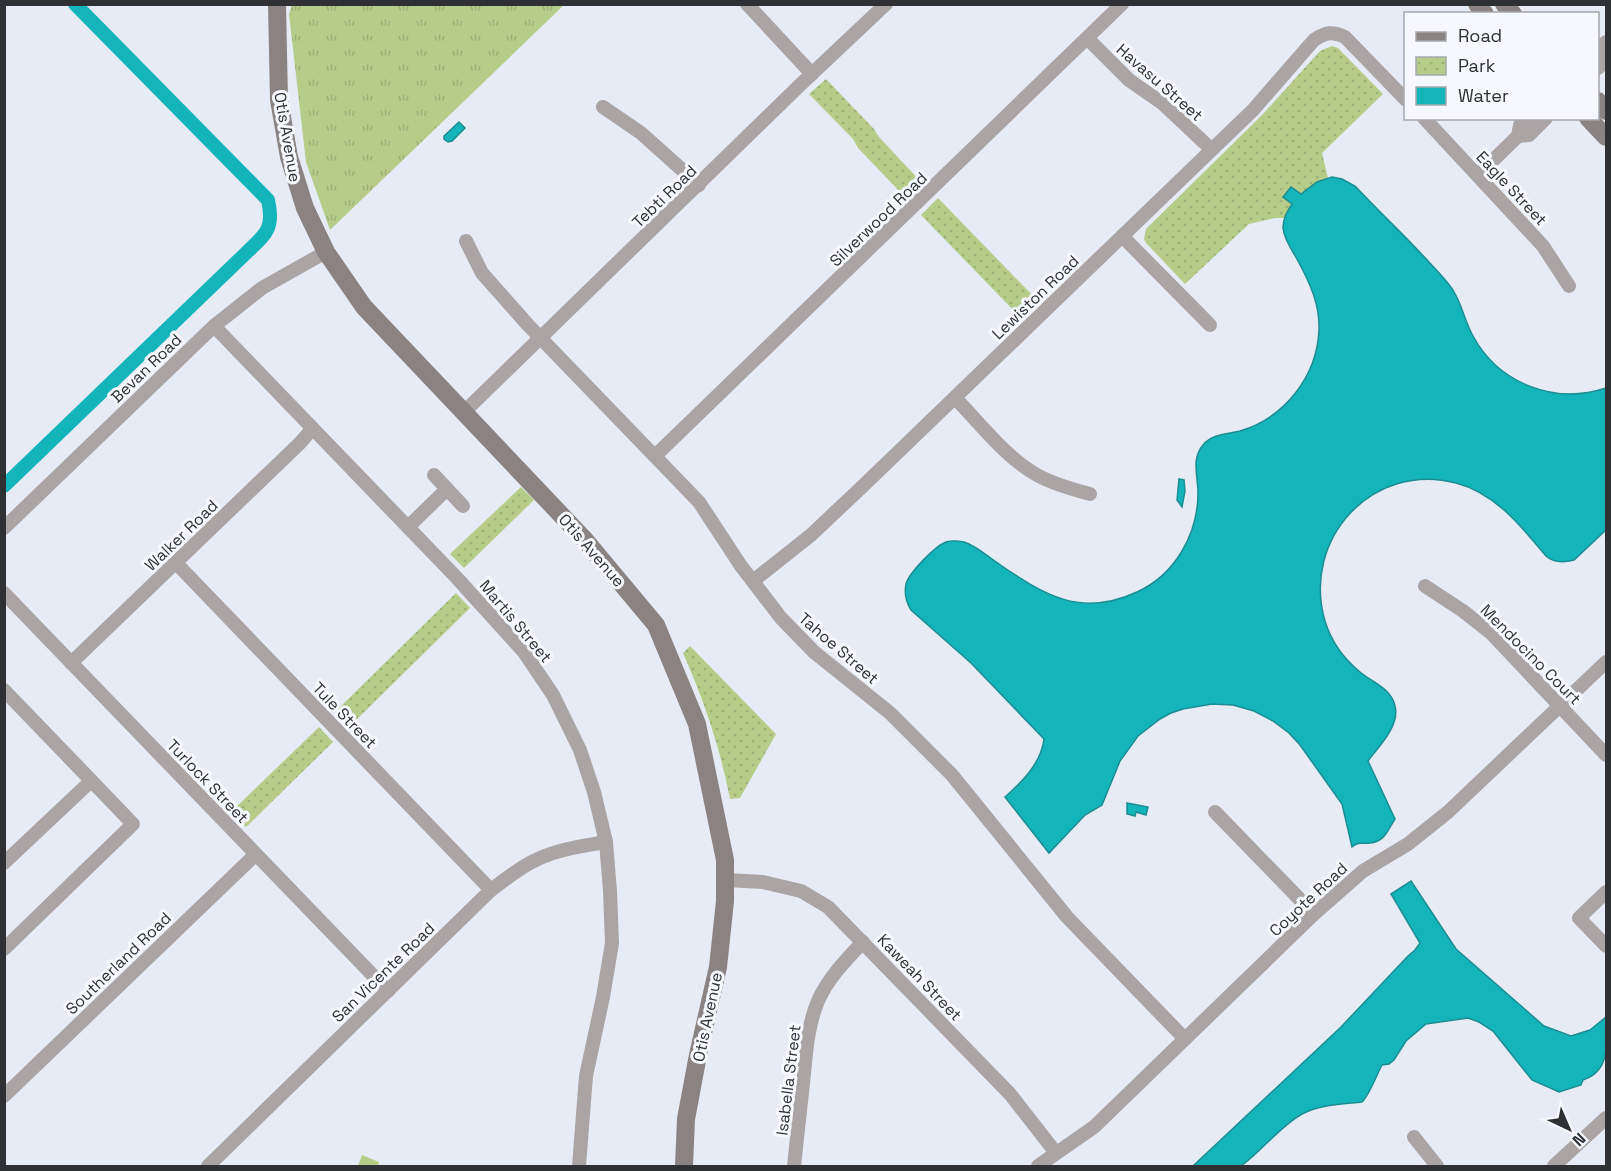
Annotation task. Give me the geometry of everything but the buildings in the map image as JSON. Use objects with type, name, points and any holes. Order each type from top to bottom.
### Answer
[{"type":"street","name":"Otis Avenue","points":[[277,4],[279,100],[289,157],[305,208],[327,252],[364,308],[585,540],[656,625],[698,724],[722,840],[726,880],[718,967],[686,1119],[684,1167]]},
{"type":"street","points":[[747,4],[812,74]]},
{"type":"street","name":"Tebti Road","points":[[464,412],[886,4]]},
{"type":"street","name":"Silverwood Road","points":[[656,456],[1122,4]]},
{"type":"street","name":"Lewiston Road","points":[[753,581],[811,535],[955,398],[1252,110],[1314,40],[1323,34],[1333,32],[1351,42],[1404,98]]},
{"type":"street","name":"Havasu Street","points":[[1088,39],[1129,80],[1162,103],[1211,149]]},
{"type":"street","points":[[603,107],[641,133],[699,185]]},
{"type":"street","name":"Eagle Street","points":[[1426,120],[1543,246],[1569,286]]},
{"type":"street","points":[[1478,175],[1518,136],[1520,125],[1525,120]]},
{"type":"street","points":[[1518,136],[1529,135],[1543,120]]},
{"type":"street","points":[[1590,120],[1606,137]]},
{"type":"street","points":[[1122,236],[1210,325]]},
{"type":"street","name":"Tahoe Street","points":[[466,241],[482,273],[541,338],[699,502],[781,618],[814,652],[890,713],[952,775],[1067,917],[1185,1039]]},
{"type":"street","name":"Bevan Road","points":[[4,528],[214,326],[262,288],[327,252]]},
{"type":"street","name":"Martis Street","points":[[214,326],[408,527],[524,652],[553,695],[580,750],[594,792],[606,842],[612,943],[586,1076],[579,1167]]},
{"type":"street","points":[[955,398],[1005,450],[1035,474],[1058,485],[1089,494]]},
{"type":"street","name":"Walker Road","points":[[71,663],[312,429]]},
{"type":"street","points":[[434,475],[463,506]]},
{"type":"street","points":[[408,527],[447,489]]},
{"type":"street","name":"Tule Street","points":[[176,563],[491,890]]},
{"type":"street","name":"Mendocino Court","points":[[1425,586],[1463,610],[1491,633],[1606,754]]},
{"type":"street","name":"Turlock Street","points":[[4,593],[388,991]]},
{"type":"street","name":"Coyote Road","points":[[1038,1167],[1094,1127],[1314,914],[1363,871],[1408,844],[1448,812],[1606,663]]},
{"type":"street","points":[[4,690],[133,824],[4,949]]},
{"type":"street","points":[[4,863],[91,781]]},
{"type":"street","points":[[1215,812],[1314,914]]},
{"type":"street","name":"San Vicente Road","points":[[211,1166],[491,890],[516,871],[539,858],[564,850],[606,842]]},
{"type":"street","name":"Southerland Road","points":[[4,1096],[255,855]]},
{"type":"street","name":"Kaweah Street","points":[[726,880],[763,882],[801,891],[828,907],[1010,1094],[1056,1153]]},
{"type":"street","points":[[1606,892],[1579,918],[1606,946]]},
{"type":"street","name":"Isabella Street","points":[[794,1167],[806,1047],[811,1022],[828,984],[863,942]]},
{"type":"street","points":[[1554,1167],[1606,1118]]},
{"type":"street","points":[[1414,1137],[1437,1167]]},
{"type":"green space","points":[[292,4],[564,5],[330,230],[306,162],[289,14]]},
{"type":"green space","points":[[1332,46],[1338,48],[1383,94],[1322,153],[1328,178],[1317,182],[1301,195],[1291,187],[1292,204],[1285,218],[1249,224],[1185,284],[1146,243],[1144,239],[1146,229],[1262,115],[1320,51]]},
{"type":"green space","points":[[826,79],[922,183],[906,198],[809,94]]},
{"type":"green space","points":[[938,198],[1038,301],[1021,318],[921,215]]},
{"type":"green space","points":[[521,487],[534,500],[464,568],[450,554]]},
{"type":"green space","points":[[456,593],[470,608],[350,726],[335,712]]},
{"type":"green space","points":[[690,646],[776,734],[740,798],[730,799],[711,724],[683,653]]},
{"type":"green space","points":[[319,727],[333,742],[246,827],[231,812]]},
{"type":"green space","points":[[362,1155],[379,1162],[378,1166],[358,1166]]},
{"type":"water","points":[[459,122],[465,128],[448,142],[444,136]]},
{"type":"water","points":[[1332,177],[1355,186],[1447,282],[1456,295],[1473,336],[1484,353],[1498,367],[1513,378],[1548,392],[1587,393],[1606,388],[1606,530],[1574,560],[1555,561],[1546,556],[1506,512],[1483,494],[1456,483],[1426,479],[1397,484],[1372,495],[1350,513],[1334,536],[1324,562],[1320,591],[1325,621],[1339,649],[1354,667],[1386,690],[1395,706],[1396,713],[1392,728],[1368,761],[1395,819],[1386,834],[1379,840],[1359,843],[1352,847],[1342,804],[1289,733],[1254,711],[1233,705],[1212,704],[1171,713],[1138,736],[1120,761],[1102,805],[1085,815],[1049,853],[1005,797],[1035,764],[1044,739],[971,663],[911,610],[905,591],[908,579],[929,554],[946,542],[953,541],[973,546],[1048,593],[1081,603],[1117,600],[1151,585],[1163,575],[1182,552],[1194,523],[1198,493],[1196,462],[1199,450],[1207,441],[1215,437],[1256,425],[1271,416],[1295,393],[1312,364],[1319,330],[1318,312],[1310,286],[1284,232],[1283,224],[1292,204],[1283,197],[1291,187],[1301,194],[1317,182]]},
{"type":"water","points":[[1179,479],[1184,480],[1185,491],[1182,507],[1177,500]]},
{"type":"water","points":[[1127,803],[1148,807],[1146,815],[1136,812],[1135,816],[1127,814]]},
{"type":"water","points":[[1411,881],[1456,949],[1544,1026],[1571,1036],[1590,1030],[1606,1017],[1607,1046],[1599,1070],[1583,1080],[1581,1085],[1559,1092],[1532,1080],[1493,1031],[1479,1022],[1468,1018],[1426,1024],[1406,1041],[1394,1060],[1382,1065],[1362,1102],[1324,1106],[1302,1114],[1241,1166],[1193,1166],[1341,1027],[1415,950],[1420,943],[1391,894]]},
{"type":"waterway","points":[[4,486],[257,242],[269,226],[268,200],[75,4]]}]
